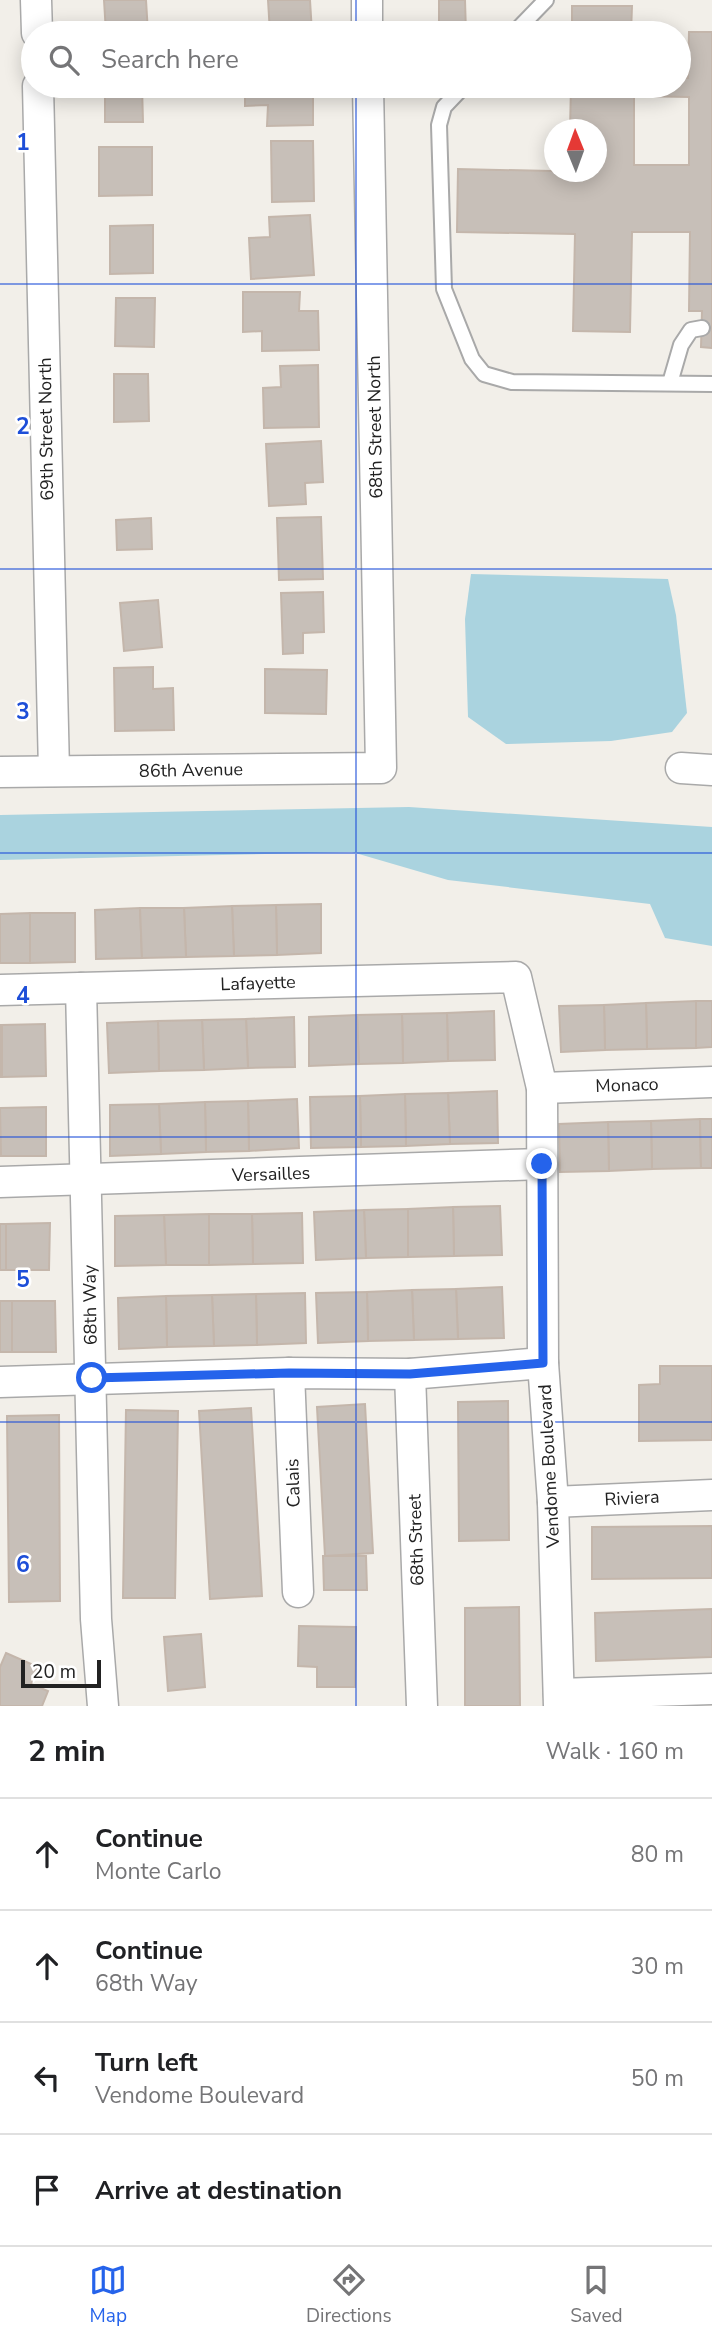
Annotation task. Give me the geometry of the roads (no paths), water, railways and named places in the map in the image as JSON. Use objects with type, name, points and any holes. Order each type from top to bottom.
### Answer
[{"type":"street","points":[[36,0],[37,21]]},
{"type":"street","points":[[367,0],[367,21]]},
{"type":"street","name":"69th Street North","points":[[38,98],[54,771]]},
{"type":"street","name":"68th Street North","points":[[368,98],[381,768]]},
{"type":"street","name":"86th Avenue","points":[[0,772],[381,768]]},
{"type":"street","points":[[681,768],[712,769]]},
{"type":"street","name":"Lafayette","points":[[0,990],[516,976]]},
{"type":"street","name":"Vendome Boulevard","points":[[516,976],[542,1088],[543,1363],[553,1502],[559,1700]]},
{"type":"street","name":"68th Way","points":[[81,988],[96,1619],[103,1706]]},
{"type":"street","name":"Monaco","points":[[542,1088],[712,1082]]},
{"type":"street","name":"Versailles","points":[[0,1182],[542,1164]]},
{"type":"street","points":[[0,1382],[289,1373],[410,1374],[543,1363]]},
{"type":"street","name":"Calais","points":[[289,1373],[298,1592]]},
{"type":"street","name":"68th Street","points":[[410,1374],[422,1706]]},
{"type":"street","name":"Riviera","points":[[553,1502],[712,1495]]},
{"type":"street","points":[[559,1700],[712,1689]]},
{"type":"lane","points":[[526,21],[546,0]]},
{"type":"lane","points":[[453,98],[444,107],[439,125],[444,289],[472,359],[484,374],[512,382],[712,384]]},
{"type":"lane","points":[[670,383],[686,336],[691,330],[702,328]]},
{"type":"water","points":[[471,574],[668,579],[676,615],[687,713],[672,732],[611,741],[506,744],[468,717],[465,619]]},
{"type":"water","points":[[409,807],[712,827],[712,946],[665,938],[650,904],[448,880],[352,852],[0,860],[0,815]]}]
